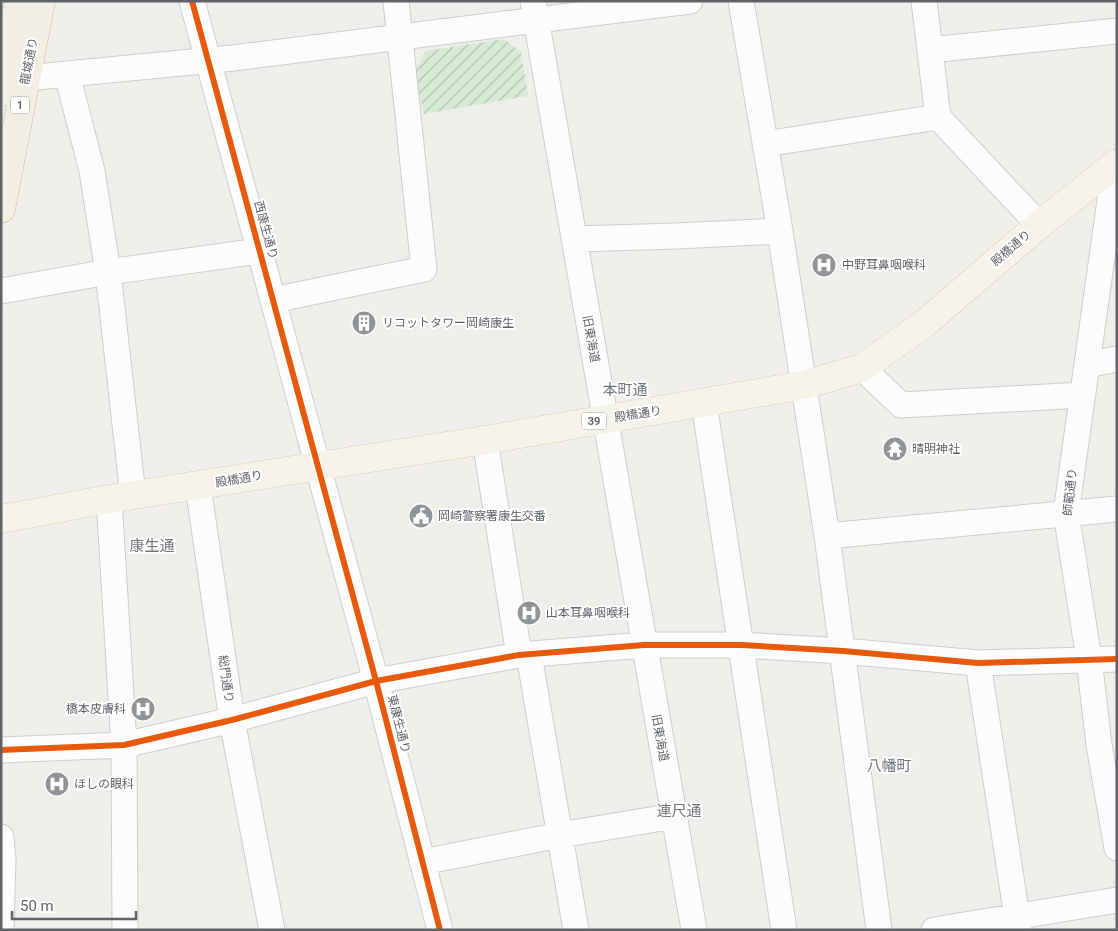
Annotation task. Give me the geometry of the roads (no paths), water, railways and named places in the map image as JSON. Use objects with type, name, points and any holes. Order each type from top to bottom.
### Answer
[{"type":"highway","name":"龍城通り","points":[[1,92],[20,1]]},
{"type":"highway","name":"龍城通り","points":[[1,209],[41,1]]},
{"type":"main road","name":"殿橋通り","points":[[1,519],[804,386],[862,368],[924,324],[1038,225],[1116,164]]},
{"type":"street","name":"西康生通り","points":[[192,1],[318,465]]},
{"type":"street","points":[[273,300],[424,269],[396,1]]},
{"type":"street","points":[[26,78],[208,61],[399,38],[535,11],[690,1]]},
{"type":"street","points":[[742,1],[827,536],[879,930]]},
{"type":"street","points":[[924,1],[938,117],[1038,225]]},
{"type":"street","name":"旧東海道","points":[[535,11],[604,420],[694,930]]},
{"type":"street","points":[[930,50],[1117,31]]},
{"type":"street","points":[[67,74],[92,171],[108,272],[121,498],[125,930]]},
{"type":"street","points":[[766,144],[938,117]]},
{"type":"street","name":"師範通り","points":[[1116,164],[1066,513],[1089,659],[1108,744],[1117,848]]},
{"type":"street","points":[[574,238],[678,236],[780,231]]},
{"type":"street","points":[[1,291],[108,272],[260,251]]},
{"type":"street","points":[[1087,365],[1117,359]]},
{"type":"street","points":[[862,368],[901,405],[1082,395]]},
{"type":"street","points":[[704,403],[784,930]]},
{"type":"street","points":[[485,440],[524,655],[560,834],[576,930]]},
{"type":"street","name":"東康生通り","points":[[318,465],[440,930]]},
{"type":"street","name":"総門通り","points":[[198,486],[232,720],[272,930]]},
{"type":"street","points":[[827,536],[1117,509]]},
{"type":"street","points":[[1,750],[124,745],[232,720],[376,681],[524,655],[644,645],[741,646],[843,651],[978,663],[1117,659]]},
{"type":"street","points":[[978,663],[1018,922]]},
{"type":"street","points":[[422,862],[560,834],[674,816]]},
{"type":"street","points":[[1,837],[3,859],[1,930]]},
{"type":"street","points":[[934,930],[1018,922],[1117,900]]},
{"type":"place","name":"中野耳鼻咽喉科","points":[[824,265]]},
{"type":"place","name":"リコットタワー岡崎康生","points":[[364,323]]},
{"type":"place","name":"晴明神社","points":[[895,449]]},
{"type":"place","name":"岡崎警察署康生交番","points":[[421,516]]},
{"type":"place","name":"山本耳鼻咽喉科","points":[[529,613]]},
{"type":"place","name":"橋本皮膚科","points":[[143,709]]},
{"type":"place","name":"ほしの眼科","points":[[57,784]]},
{"type":"district","name":"本町通","points":[[625,390]]},
{"type":"district","name":"康生通","points":[[152,546]]},
{"type":"district","name":"八幡町","points":[[889,766]]},
{"type":"district","name":"連尺通","points":[[679,811]]}]
